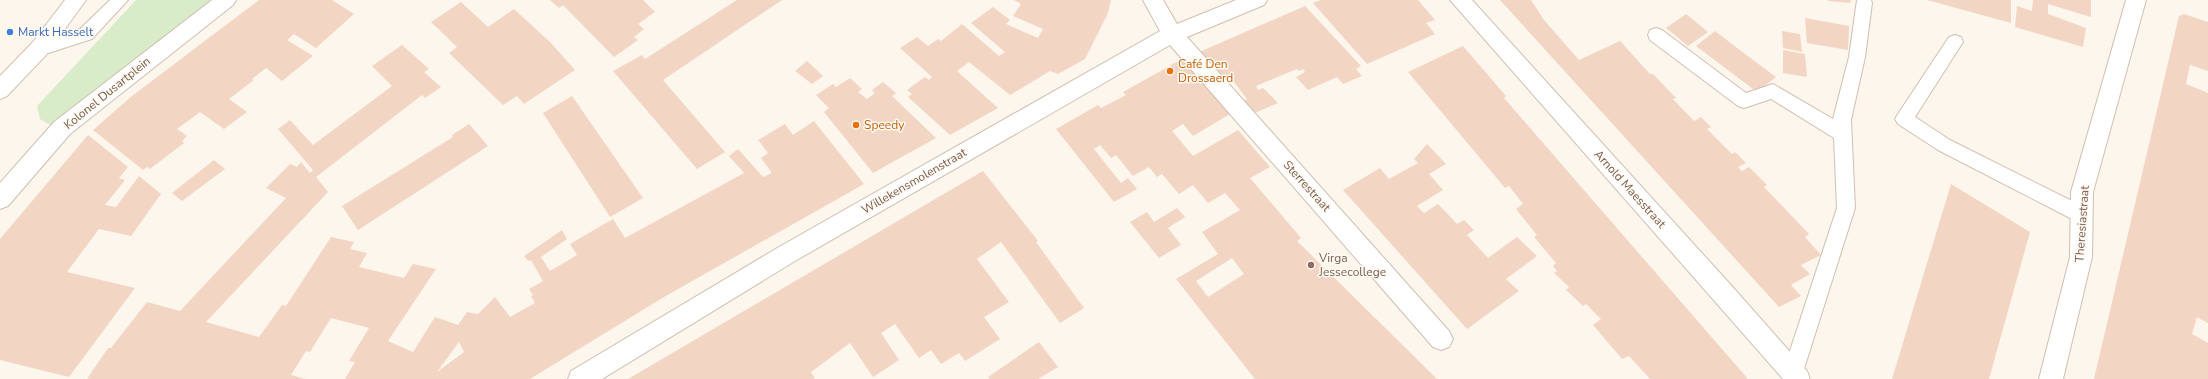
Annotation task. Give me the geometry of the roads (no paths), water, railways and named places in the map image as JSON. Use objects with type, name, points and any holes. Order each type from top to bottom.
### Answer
[{"type":"street","points":[[0,90],[39,49],[76,0]]},
{"type":"street","name":"Kolonel Dusartplein","points":[[0,199],[62,128],[226,0]]},
{"type":"street","name":"Sterrestraat","points":[[1153,0],[1172,34],[1441,339]]},
{"type":"street","name":"Willekensmolenstraat","points":[[580,379],[787,254],[1172,34],[1257,0]]},
{"type":"street","name":"Arnold Maesstraat","points":[[1460,0],[1722,291],[1796,376]]},
{"type":"street","name":"Theresiastraat","points":[[2051,379],[2081,257],[2080,214],[2082,192],[2136,0]]},
{"type":"lane","points":[[39,49],[86,34],[120,0]]},
{"type":"lane","points":[[1796,376],[1846,208],[1841,133],[1842,120],[1857,57],[1864,3]]},
{"type":"lane","points":[[1656,35],[1744,101],[1773,91],[1841,133]]},
{"type":"lane","points":[[1955,42],[1904,119],[1944,145],[2080,214]]},
{"type":"place","name":"Markt Hasselt","points":[[10,32]]},
{"type":"place","name":"Café Den Drossaerd","points":[[1170,71]]},
{"type":"place","name":"Speedy","points":[[856,125]]},
{"type":"place","name":"Virga Jessecollege","points":[[1311,265]]}]
